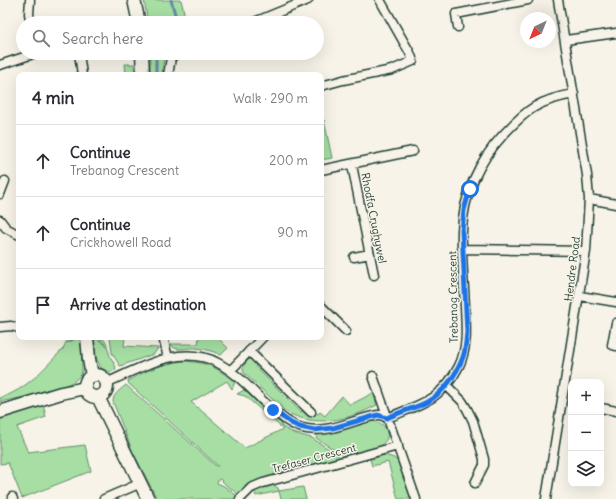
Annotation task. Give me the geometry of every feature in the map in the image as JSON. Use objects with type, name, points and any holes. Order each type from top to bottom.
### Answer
[{"type":"street","points":[[29,16],[30,0]]},
{"type":"street","points":[[134,0],[137,16]]},
{"type":"street","points":[[269,16],[308,0]]},
{"type":"street","points":[[324,85],[392,70],[417,59],[410,53],[380,0]]},
{"type":"street","points":[[458,27],[456,14],[528,0]]},
{"type":"street","name":"Hendre Road","points":[[546,499],[580,296],[586,251],[589,199],[587,175],[566,40],[558,0]]},
{"type":"street","points":[[566,40],[616,33]]},
{"type":"street","points":[[0,64],[16,59]]},
{"type":"street","points":[[80,60],[82,72]]},
{"type":"street","points":[[142,60],[143,72]]},
{"type":"street","points":[[169,72],[171,60]]},
{"type":"street","name":"Trebanog Crescent","points":[[387,418],[428,401],[446,385],[458,368],[464,356],[467,332],[462,231],[464,210],[470,189],[479,167],[488,153],[513,124],[537,105],[548,100],[574,94]]},
{"type":"street","name":"Rhodfa Crughywel","points":[[324,169],[413,152]]},
{"type":"street","name":"Rhodfa Crughywel","points":[[352,164],[374,275]]},
{"type":"street","points":[[0,194],[5,181]]},
{"type":"street","points":[[589,199],[616,204]]},
{"type":"street","points":[[0,220],[6,228],[16,233]]},
{"type":"street","points":[[462,249],[586,251]]},
{"type":"street","points":[[354,257],[370,254]]},
{"type":"street","points":[[580,296],[616,302]]},
{"type":"street","points":[[324,309],[346,331]]},
{"type":"street","points":[[616,323],[612,345],[616,346]]},
{"type":"street","points":[[0,327],[16,327]]},
{"type":"street","points":[[88,340],[88,354],[92,376]]},
{"type":"street","points":[[164,340],[168,358]]},
{"type":"street","points":[[230,371],[260,340]]},
{"type":"street","points":[[249,351],[311,412]]},
{"type":"street","points":[[106,383],[168,358],[188,356],[204,357],[219,363],[230,371],[281,417],[300,427],[314,430],[327,429],[378,415],[387,418]]},
{"type":"street","points":[[92,376],[99,376],[105,380],[106,383],[106,390],[98,397],[88,394],[85,388],[86,380],[92,376]]},
{"type":"street","points":[[373,376],[416,499]]},
{"type":"street","points":[[446,385],[462,400],[473,421],[484,459],[484,465],[475,483]]},
{"type":"street","points":[[0,412],[61,393],[85,388]]},
{"type":"street","points":[[98,397],[148,499]]},
{"type":"street","points":[[562,402],[568,403]]},
{"type":"street","points":[[604,409],[616,411]]},
{"type":"street","name":"Trefaser Crescent","points":[[240,499],[252,488],[263,483],[398,446]]},
{"type":"street","points":[[104,499],[141,483]]},
{"type":"green space","points":[[144,0],[181,0],[184,12],[183,16],[147,16]]},
{"type":"green space","points":[[150,60],[164,60],[162,72],[150,72]]},
{"type":"green space","points":[[125,64],[134,64],[135,72],[126,72]]},
{"type":"green space","points":[[324,120],[332,158],[324,159]]},
{"type":"green space","points":[[69,340],[72,340],[67,343],[74,340],[81,340],[81,375],[73,382],[51,391],[48,389],[30,396],[0,402],[0,398],[27,384],[42,371],[63,349],[66,342]]},
{"type":"green space","points":[[94,340],[99,340],[106,345],[100,340],[104,340],[116,367],[116,370],[109,372],[101,368],[96,357]]},
{"type":"green space","points":[[110,340],[125,340],[124,346],[158,348],[154,354],[120,366],[112,353]]},
{"type":"green space","points":[[199,340],[220,340],[228,348],[221,355],[199,348],[177,349],[171,344],[198,344]]},
{"type":"green space","points":[[249,359],[252,359],[257,364],[255,366],[301,412],[304,410],[310,416],[315,412],[318,414],[320,412],[325,416],[342,396],[350,405],[373,393],[377,405],[355,415],[331,420],[319,421],[296,417],[285,411],[244,373],[243,367]]},
{"type":"green space","points":[[183,361],[211,366],[235,382],[232,389],[227,381],[191,402],[245,448],[283,429],[245,396],[237,394],[244,390],[282,424],[281,426],[293,433],[312,438],[342,458],[259,480],[252,483],[238,494],[220,479],[218,480],[217,483],[224,486],[237,496],[236,499],[157,499],[132,450],[113,399],[117,392],[126,385],[216,466],[218,466],[129,384],[128,381],[155,368]]},
{"type":"green space","points":[[43,404],[46,417],[17,427],[28,452],[85,445],[91,471],[22,498],[8,463],[0,464],[0,416]]},
{"type":"green space","points":[[370,421],[378,422],[387,431],[387,439],[379,448],[345,457],[316,438],[317,435],[337,432]]},
{"type":"green space","points":[[385,455],[394,458],[398,462],[411,499],[398,499],[388,462],[372,466],[370,459]]},
{"type":"green space","points":[[273,485],[278,488],[279,491],[256,496],[254,490]]},
{"type":"green space","points":[[303,487],[306,499],[281,499],[279,491]]},
{"type":"waterway","points":[[171,0],[175,16]]},
{"type":"waterway","points":[[156,60],[156,72]]},
{"type":"route","points":[[273,410],[287,421],[300,427],[314,430],[327,429],[372,416],[381,415],[387,418],[428,401],[446,385],[458,368],[464,356],[467,332],[462,231],[464,210],[470,189]]}]
